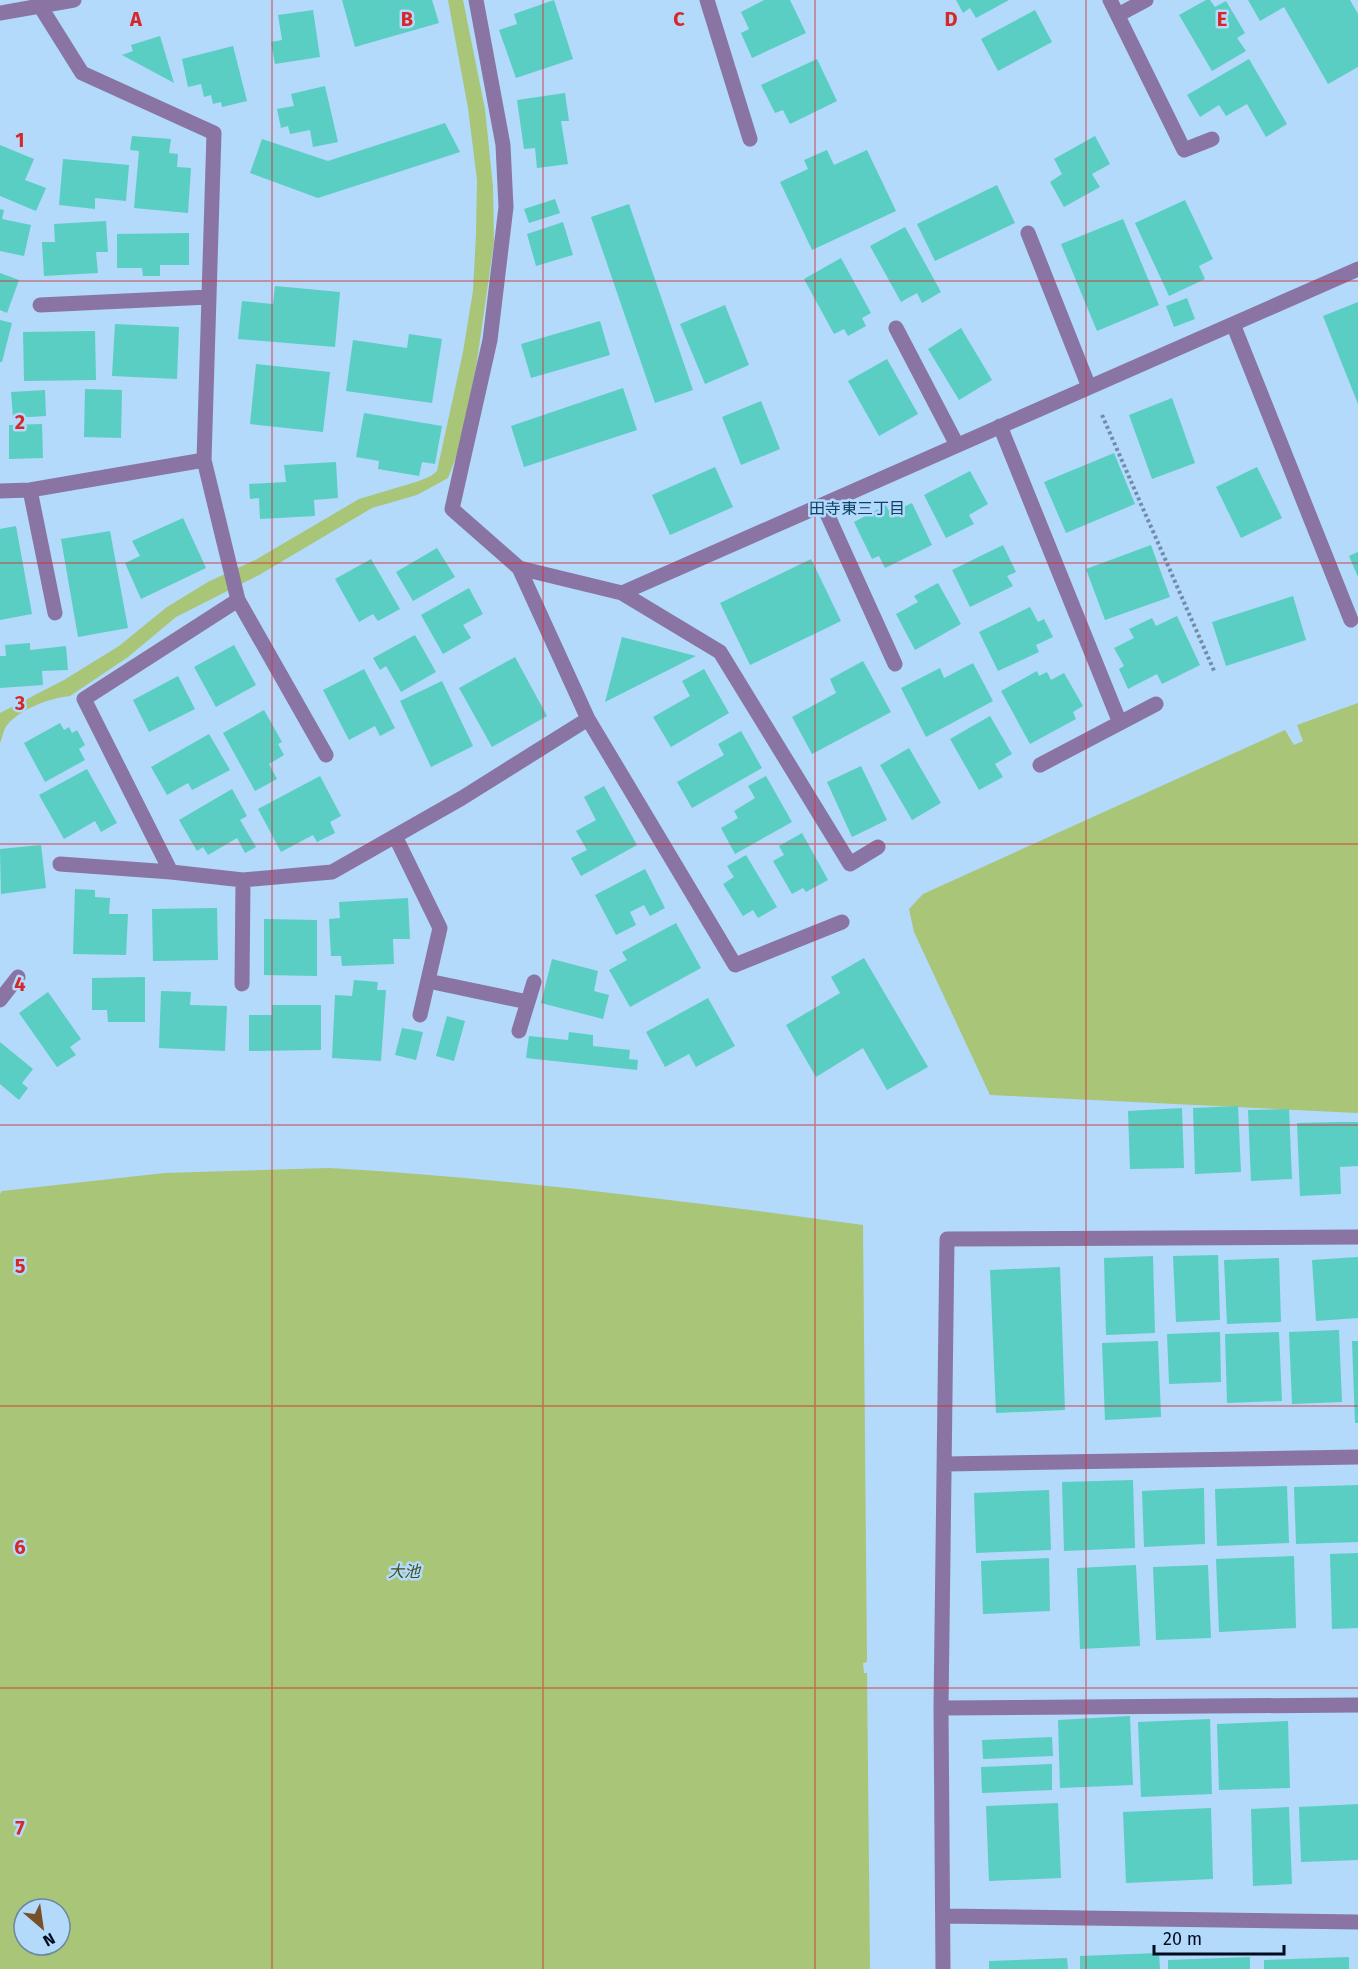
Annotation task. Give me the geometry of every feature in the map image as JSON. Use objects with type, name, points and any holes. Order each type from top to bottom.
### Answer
[{"type":"street","points":[[0,13],[74,0]]},
{"type":"street","points":[[476,0],[503,145],[506,207],[490,339],[452,509],[519,568],[588,719],[735,965],[842,922]]},
{"type":"street","points":[[707,0],[750,139]]},
{"type":"street","points":[[1110,0],[1184,150],[1212,140]]},
{"type":"street","points":[[1118,15],[1146,0]]},
{"type":"street","points":[[40,6],[82,73],[214,133],[204,460],[232,567],[238,600],[326,755]]},
{"type":"street","points":[[1028,233],[1089,387]]},
{"type":"street","points":[[622,592],[1358,269]]},
{"type":"street","points":[[40,304],[209,297]]},
{"type":"street","points":[[1233,324],[1351,620]]},
{"type":"street","points":[[896,328],[957,445]]},
{"type":"street","points":[[1000,426],[1120,723]]},
{"type":"street","points":[[0,491],[30,490],[204,460]]},
{"type":"street","points":[[30,490],[55,613]]},
{"type":"street","points":[[823,505],[895,664]]},
{"type":"street","points":[[519,568],[622,592],[720,652],[850,864],[878,847]]},
{"type":"street","points":[[171,872],[84,699],[238,600]]},
{"type":"street","points":[[1040,765],[1156,704]]},
{"type":"street","points":[[60,864],[243,880],[332,872],[462,798],[588,719]]},
{"type":"street","points":[[395,837],[440,928],[420,1015]]},
{"type":"street","points":[[242,984],[243,880]]},
{"type":"street","points":[[0,1000],[18,977]]},
{"type":"street","points":[[428,981],[528,1002]]},
{"type":"street","points":[[519,1031],[534,981]]},
{"type":"street","points":[[943,1969],[942,1708],[947,1239],[1358,1237]]},
{"type":"street","points":[[945,1464],[1358,1456]]},
{"type":"street","points":[[942,1708],[1358,1706]]},
{"type":"street","points":[[943,1916],[1358,1922]]},
{"type":"path","points":[[1089,387],[1215,673]]},
{"type":"water","points":[[448,0],[463,0],[485,109],[493,187],[494,242],[476,368],[458,452],[448,478],[417,495],[372,508],[259,575],[176,617],[128,657],[70,696],[45,702],[13,719],[7,725],[0,743],[0,713],[64,680],[119,646],[167,607],[208,582],[257,559],[359,499],[419,481],[437,471],[463,352],[473,291],[476,234],[477,180],[468,108]]},
{"type":"water","points":[[1358,703],[1358,1113],[990,1095],[914,932],[909,909],[923,894],[1285,730],[1294,745],[1303,741],[1297,725]]},
{"type":"water","name":"大池","points":[[329,1168],[596,1191],[863,1225],[867,1662],[863,1663],[864,1673],[867,1673],[870,1969],[0,1969],[0,1194],[2,1191],[165,1173]]},
{"type":"building","points":[[342,0],[432,0],[439,23],[355,47]]},
{"type":"building","points":[[554,0],[573,59],[516,78],[499,30],[517,24],[514,14]]},
{"type":"building","points":[[764,0],[790,0],[806,33],[752,58],[741,33],[749,29],[741,12]]},
{"type":"building","points":[[956,0],[1009,0],[976,18],[970,8],[963,13]]},
{"type":"building","points":[[1210,0],[1215,7],[1226,1],[1245,33],[1237,38],[1246,51],[1212,71],[1179,15]]},
{"type":"building","points":[[1248,0],[1350,0],[1358,14],[1358,67],[1328,84],[1284,7],[1260,21]]},
{"type":"building","points":[[313,10],[320,57],[275,64],[271,42],[282,40],[278,15]]},
{"type":"building","points":[[1035,10],[1052,42],[998,71],[981,39]]},
{"type":"building","points":[[160,36],[174,83],[122,55],[133,51],[131,45]]},
{"type":"building","points":[[233,46],[247,101],[222,107],[221,102],[213,104],[211,95],[204,97],[201,84],[188,87],[182,59]]},
{"type":"building","points":[[817,59],[837,101],[790,124],[783,110],[775,113],[761,85]]},
{"type":"building","points":[[1249,59],[1287,124],[1266,137],[1247,104],[1226,116],[1219,105],[1200,117],[1187,95]]},
{"type":"building","points":[[325,86],[338,142],[313,147],[310,130],[290,134],[288,126],[281,128],[277,109],[294,106],[291,94]]},
{"type":"building","points":[[565,93],[569,121],[561,121],[568,164],[537,168],[535,148],[524,149],[517,100]]},
{"type":"building","points":[[445,123],[460,152],[318,198],[250,173],[262,139],[328,161]]},
{"type":"building","points":[[132,136],[171,139],[169,153],[178,154],[177,167],[191,168],[188,213],[134,208],[139,151],[130,150]]},
{"type":"building","points":[[1095,136],[1110,164],[1092,174],[1100,187],[1064,207],[1050,182],[1062,174],[1054,159]]},
{"type":"building","points":[[0,145],[34,159],[25,180],[46,188],[36,211],[0,196]]},
{"type":"building","points":[[827,150],[834,165],[867,150],[896,211],[812,250],[780,182],[808,169],[804,160]]},
{"type":"building","points":[[63,159],[129,165],[126,201],[95,198],[95,209],[59,205]]},
{"type":"building","points":[[997,185],[1015,223],[935,261],[917,224]]},
{"type":"building","points":[[555,199],[560,213],[529,223],[524,209]]},
{"type":"building","points":[[1185,200],[1213,259],[1199,266],[1205,279],[1169,296],[1135,223]]},
{"type":"building","points":[[629,204],[693,390],[655,403],[591,217]]},
{"type":"building","points":[[0,209],[4,210],[2,219],[31,225],[24,256],[0,251]]},
{"type":"building","points":[[1123,219],[1159,305],[1097,331],[1061,244]]},
{"type":"building","points":[[106,221],[108,252],[96,252],[98,273],[44,276],[42,242],[55,242],[54,224]]},
{"type":"building","points":[[563,222],[573,255],[536,266],[527,234]]},
{"type":"building","points":[[905,227],[941,292],[922,303],[917,293],[901,302],[870,246]]},
{"type":"building","points":[[189,233],[189,265],[160,265],[160,276],[143,276],[142,268],[117,268],[117,234]]},
{"type":"building","points":[[841,258],[871,313],[862,318],[866,326],[848,336],[844,329],[834,334],[804,279]]},
{"type":"building","points":[[0,273],[19,280],[7,313],[0,310]]},
{"type":"building","points":[[275,286],[340,292],[335,347],[238,339],[242,301],[273,304]]},
{"type":"building","points":[[1187,298],[1195,319],[1174,327],[1166,306]]},
{"type":"building","points":[[1358,302],[1358,404],[1323,316]]},
{"type":"building","points":[[725,305],[749,365],[705,384],[680,324]]},
{"type":"building","points":[[0,320],[12,323],[2,362],[0,362]]},
{"type":"building","points":[[600,321],[610,355],[531,378],[521,344]]},
{"type":"building","points":[[115,324],[179,327],[177,379],[112,376]]},
{"type":"building","points":[[961,328],[992,380],[959,400],[928,349]]},
{"type":"building","points":[[95,331],[96,380],[24,381],[23,332]]},
{"type":"building","points":[[409,334],[442,339],[432,403],[346,391],[353,340],[407,348]]},
{"type":"building","points":[[887,359],[918,414],[879,436],[848,381]]},
{"type":"building","points":[[256,364],[330,372],[323,432],[250,424]]},
{"type":"building","points":[[623,388],[637,430],[524,467],[511,426]]},
{"type":"building","points":[[85,389],[122,390],[121,438],[84,437]]},
{"type":"building","points":[[45,390],[46,416],[13,418],[11,392]]},
{"type":"building","points":[[1172,398],[1195,463],[1152,479],[1129,415]]},
{"type":"building","points":[[761,401],[780,449],[741,465],[722,417]]},
{"type":"building","points":[[364,413],[442,426],[435,464],[422,462],[419,476],[378,469],[379,461],[356,457]]},
{"type":"building","points":[[42,424],[43,458],[9,459],[9,425]]},
{"type":"building","points":[[1114,453],[1135,504],[1066,533],[1044,482]]},
{"type":"building","points":[[336,462],[338,498],[314,500],[315,516],[260,519],[259,498],[250,499],[249,484],[286,482],[284,465]]},
{"type":"building","points":[[715,467],[733,507],[670,535],[652,495]]},
{"type":"building","points":[[1257,467],[1282,518],[1241,538],[1216,487]]},
{"type":"building","points":[[970,471],[988,504],[969,515],[974,524],[946,538],[924,495]]},
{"type":"building","points":[[912,503],[932,545],[885,568],[879,556],[872,559],[854,522],[886,505],[890,513]]},
{"type":"building","points":[[183,518],[206,568],[141,599],[125,563],[140,556],[132,541]]},
{"type":"building","points":[[16,526],[32,614],[0,620],[0,529]]},
{"type":"building","points":[[110,531],[128,628],[78,637],[61,539]]},
{"type":"building","points":[[1003,545],[1016,572],[1007,576],[1013,586],[970,607],[952,570]]},
{"type":"building","points":[[1151,545],[1170,597],[1105,620],[1086,569]]},
{"type":"building","points":[[437,548],[455,577],[413,601],[396,572]]},
{"type":"building","points":[[1358,552],[1358,577],[1349,556]]},
{"type":"building","points":[[371,559],[400,609],[378,621],[373,614],[359,622],[335,579]]},
{"type":"building","points":[[811,559],[841,621],[750,665],[720,603]]},
{"type":"building","points":[[938,583],[961,624],[915,650],[896,614],[918,602],[914,596]]},
{"type":"building","points":[[469,588],[483,614],[463,625],[471,638],[443,654],[421,615]]},
{"type":"building","points":[[1293,596],[1306,640],[1226,666],[1212,622]]},
{"type":"building","points":[[1030,607],[1038,622],[1044,619],[1053,637],[1036,645],[1039,652],[998,671],[979,632]]},
{"type":"building","points":[[1177,616],[1200,665],[1162,684],[1157,674],[1128,689],[1119,669],[1124,666],[1114,648],[1134,638],[1129,629],[1152,618],[1156,626]]},
{"type":"building","points":[[415,635],[436,672],[401,692],[386,666],[380,670],[373,658]]},
{"type":"building","points":[[622,637],[696,656],[605,702]]},
{"type":"building","points":[[30,643],[30,650],[66,646],[68,670],[42,671],[43,685],[0,688],[0,656],[6,656],[5,645]]},
{"type":"building","points":[[234,645],[256,685],[216,707],[194,667]]},
{"type":"building","points":[[515,657],[547,716],[492,747],[459,688]]},
{"type":"building","points":[[863,661],[891,712],[812,754],[792,717],[836,693],[830,679]]},
{"type":"building","points":[[973,663],[993,701],[926,737],[901,688],[940,668],[944,678]]},
{"type":"building","points":[[364,669],[395,728],[380,736],[375,726],[349,740],[323,690]]},
{"type":"building","points":[[704,669],[729,713],[671,747],[653,717],[690,696],[682,681]]},
{"type":"building","points":[[1037,671],[1039,676],[1047,672],[1051,680],[1064,673],[1083,706],[1073,712],[1076,719],[1030,744],[1001,691]]},
{"type":"building","points":[[178,676],[195,709],[149,732],[133,700]]},
{"type":"building","points":[[442,681],[473,746],[431,767],[400,701]]},
{"type":"building","points":[[264,710],[282,742],[278,744],[284,755],[269,764],[277,779],[255,791],[223,733]]},
{"type":"building","points":[[990,716],[1012,754],[995,764],[1003,777],[979,790],[950,739]]},
{"type":"building","points":[[60,723],[64,730],[69,727],[72,733],[77,730],[85,745],[79,749],[85,760],[45,782],[24,743]]},
{"type":"building","points":[[741,731],[762,768],[692,808],[677,782],[724,755],[718,744]]},
{"type":"building","points":[[209,734],[230,770],[192,790],[188,783],[167,795],[151,767]]},
{"type":"building","points":[[909,748],[941,803],[912,820],[880,765]]},
{"type":"building","points":[[861,766],[887,820],[852,837],[827,782]]},
{"type":"building","points":[[87,769],[117,823],[101,832],[95,821],[64,839],[39,795]]},
{"type":"building","points":[[320,776],[341,816],[330,822],[335,833],[317,842],[313,835],[281,852],[258,809]]},
{"type":"building","points":[[766,776],[792,822],[735,854],[721,828],[738,818],[734,811],[755,798],[748,786]]},
{"type":"building","points":[[604,786],[637,845],[581,876],[571,858],[587,850],[576,831],[596,820],[584,797]]},
{"type":"building","points":[[232,789],[247,816],[240,820],[256,847],[245,853],[237,838],[208,855],[203,847],[197,851],[179,820]]},
{"type":"building","points":[[802,833],[828,880],[806,892],[803,888],[792,894],[773,861],[784,855],[779,846]]},
{"type":"building","points":[[41,845],[46,888],[1,894],[0,849]]},
{"type":"building","points":[[746,855],[777,907],[758,918],[753,910],[743,916],[723,884],[734,877],[727,866]]},
{"type":"building","points":[[645,869],[665,908],[650,916],[644,905],[630,912],[636,925],[616,935],[595,895]]},
{"type":"building","points":[[75,889],[95,890],[95,897],[110,898],[109,914],[128,914],[126,955],[73,954]]},
{"type":"building","points":[[408,898],[410,939],[393,939],[394,964],[342,966],[341,956],[331,956],[329,919],[340,918],[339,902]]},
{"type":"building","points":[[217,908],[218,960],[153,961],[152,909]]},
{"type":"building","points":[[264,919],[317,920],[317,976],[264,975]]},
{"type":"building","points":[[676,923],[701,968],[630,1007],[609,970],[627,960],[622,952]]},
{"type":"building","points":[[864,958],[928,1067],[887,1090],[863,1048],[816,1077],[786,1025],[840,993],[831,977]]},
{"type":"building","points":[[552,959],[598,971],[594,991],[609,995],[603,1019],[541,1003]]},
{"type":"building","points":[[145,977],[145,1022],[108,1022],[107,1010],[92,1010],[92,978]]},
{"type":"building","points":[[354,980],[378,982],[377,990],[386,990],[381,1061],[332,1058],[335,995],[352,996]]},
{"type":"building","points":[[161,991],[191,992],[190,1005],[227,1006],[225,1051],[159,1048]]},
{"type":"building","points":[[48,992],[81,1039],[70,1047],[76,1055],[57,1067],[19,1013]]},
{"type":"building","points":[[708,998],[735,1046],[696,1067],[689,1054],[665,1067],[646,1032]]},
{"type":"building","points":[[272,1005],[321,1005],[321,1050],[249,1051],[249,1015],[272,1015]]},
{"type":"building","points":[[447,1016],[465,1021],[454,1061],[436,1056]]},
{"type":"building","points":[[402,1028],[423,1032],[416,1060],[395,1055]]},
{"type":"building","points":[[569,1032],[593,1035],[593,1046],[630,1050],[629,1059],[638,1060],[637,1070],[526,1058],[529,1036],[568,1040]]},
{"type":"building","points":[[0,1042],[33,1069],[22,1083],[28,1088],[19,1100],[0,1084]]},
{"type":"building","points":[[1238,1106],[1241,1172],[1195,1174],[1193,1108]]},
{"type":"building","points":[[1182,1108],[1184,1168],[1130,1169],[1128,1111]]},
{"type":"building","points":[[1289,1109],[1292,1179],[1251,1181],[1248,1110]]},
{"type":"building","points":[[1358,1122],[1358,1166],[1340,1167],[1341,1194],[1300,1196],[1297,1123]]},
{"type":"building","points":[[1218,1255],[1220,1320],[1176,1322],[1173,1256]]},
{"type":"building","points":[[1153,1256],[1155,1333],[1106,1335],[1104,1258]]},
{"type":"building","points":[[1358,1257],[1358,1318],[1316,1321],[1312,1260]]},
{"type":"building","points":[[1279,1258],[1281,1322],[1227,1324],[1224,1260]]},
{"type":"building","points":[[1060,1267],[1065,1410],[996,1413],[990,1270]]},
{"type":"building","points":[[1339,1330],[1342,1402],[1292,1404],[1289,1332]]},
{"type":"building","points":[[1220,1332],[1221,1382],[1169,1384],[1167,1334]]},
{"type":"building","points":[[1279,1332],[1282,1401],[1227,1403],[1225,1334]]},
{"type":"building","points":[[1158,1341],[1161,1417],[1105,1420],[1102,1343]]},
{"type":"building","points":[[1352,1341],[1358,1341],[1358,1423],[1355,1423]]},
{"type":"building","points":[[1133,1480],[1135,1548],[1064,1551],[1062,1482]]},
{"type":"building","points":[[1358,1485],[1358,1542],[1296,1544],[1294,1487]]},
{"type":"building","points":[[1287,1486],[1289,1543],[1217,1546],[1215,1489]]},
{"type":"building","points":[[1204,1488],[1205,1544],[1144,1547],[1142,1491]]},
{"type":"building","points":[[1049,1490],[1051,1550],[976,1553],[974,1493]]},
{"type":"building","points":[[1358,1553],[1358,1628],[1332,1629],[1330,1554]]},
{"type":"building","points":[[1294,1556],[1296,1628],[1219,1632],[1216,1559]]},
{"type":"building","points":[[1049,1558],[1050,1611],[983,1614],[981,1561]]},
{"type":"building","points":[[1136,1565],[1140,1646],[1080,1649],[1077,1568]]},
{"type":"building","points":[[1208,1565],[1211,1638],[1156,1640],[1153,1567]]},
{"type":"building","points":[[1130,1716],[1133,1785],[1060,1788],[1058,1720]]},
{"type":"building","points":[[1210,1719],[1212,1794],[1141,1797],[1138,1722]]},
{"type":"building","points":[[1288,1721],[1290,1788],[1219,1790],[1217,1724]]},
{"type":"building","points":[[1052,1737],[1053,1756],[983,1759],[982,1740]]},
{"type":"building","points":[[1052,1764],[1052,1790],[982,1793],[981,1767]]},
{"type":"building","points":[[1058,1803],[1061,1878],[989,1881],[986,1806]]},
{"type":"building","points":[[1358,1804],[1358,1860],[1301,1862],[1299,1807]]},
{"type":"building","points":[[1289,1807],[1292,1884],[1253,1886],[1251,1809]]},
{"type":"building","points":[[1211,1808],[1213,1879],[1126,1883],[1123,1812]]},
{"type":"building","points":[[1159,1953],[1160,1969],[1080,1969],[1080,1956]]},
{"type":"building","points":[[1250,1957],[1250,1969],[1168,1969],[1168,1960]]},
{"type":"building","points":[[1349,1957],[1349,1969],[1264,1969],[1264,1960]]},
{"type":"building","points":[[1067,1958],[1068,1969],[989,1969],[989,1961]]},
{"type":"district","name":"田寺東三丁目","points":[[857,508]]}]
